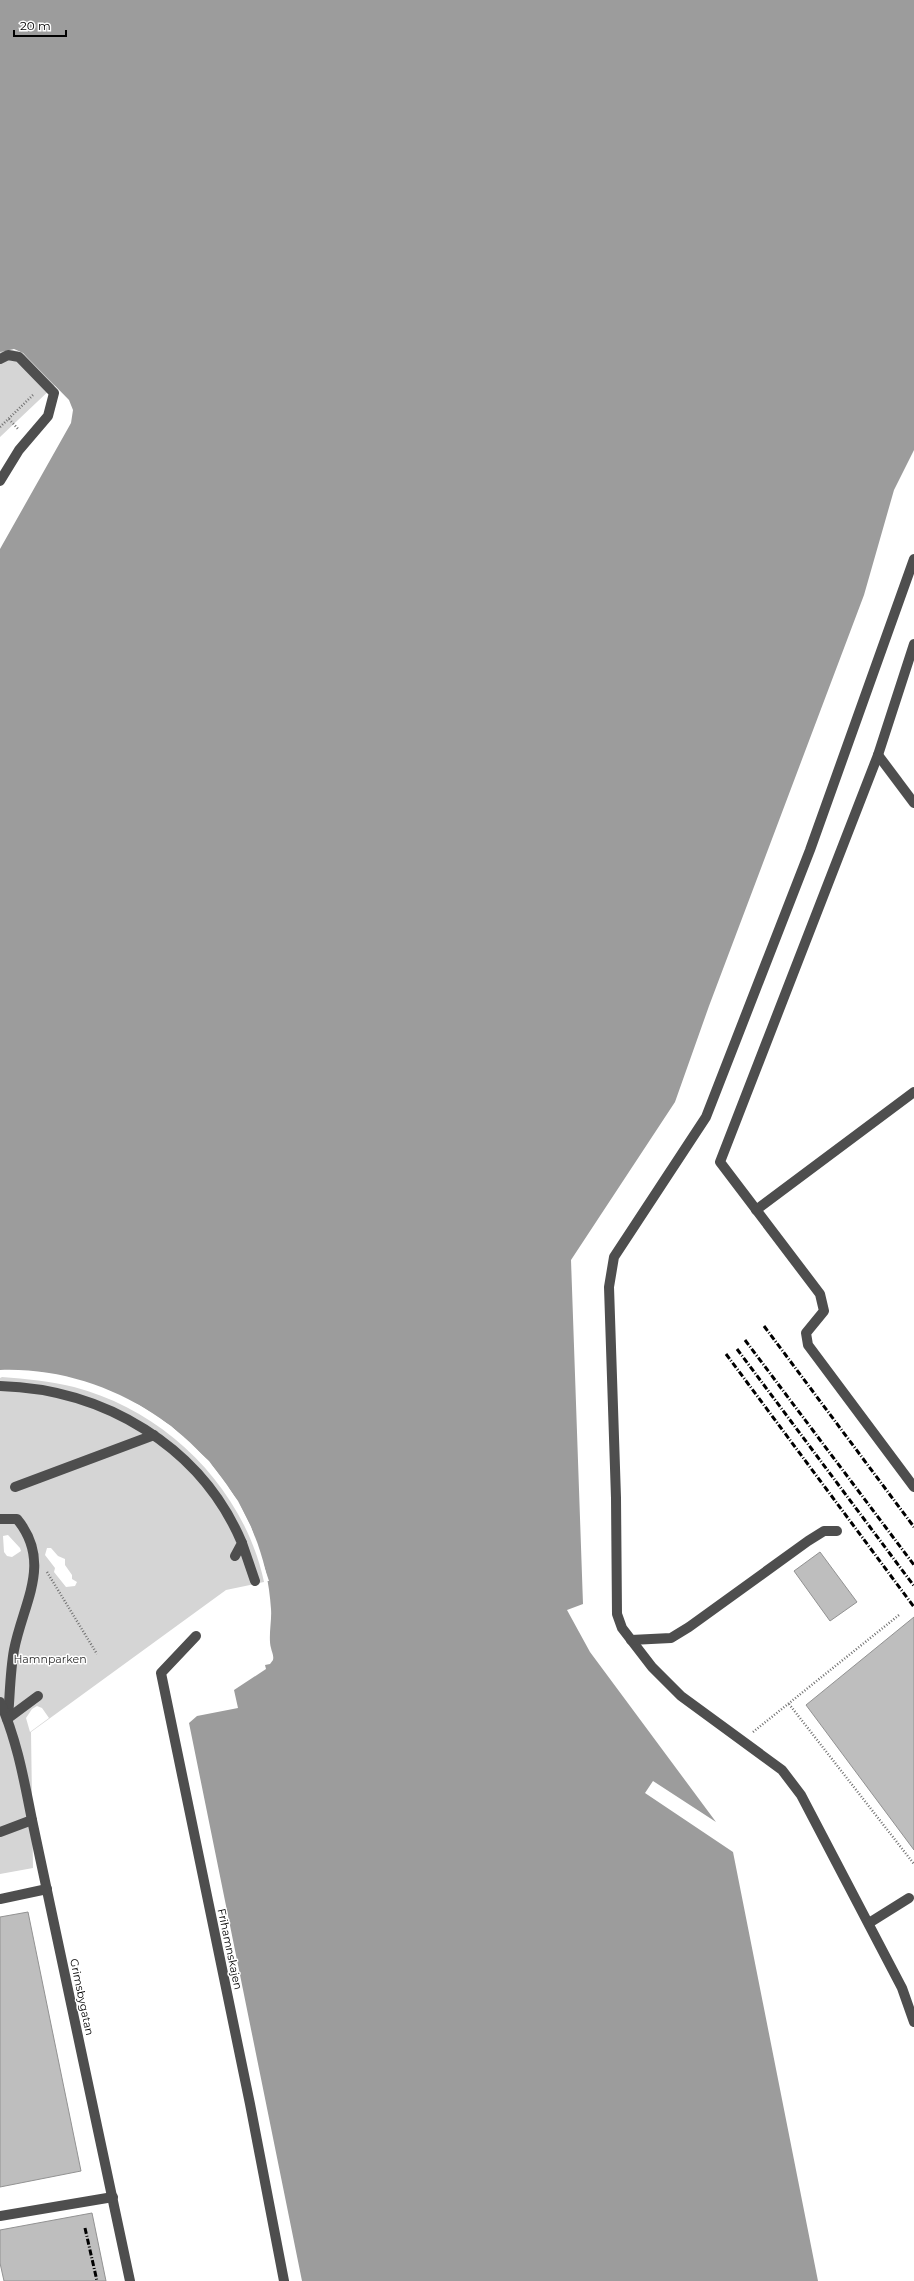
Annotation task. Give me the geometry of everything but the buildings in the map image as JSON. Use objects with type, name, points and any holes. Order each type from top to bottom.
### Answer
[{"type":"street","points":[[0,359],[8,355],[19,357],[54,393],[48,416],[19,450],[0,481]]},
{"type":"street","points":[[914,559],[810,850],[706,1117],[614,1256],[609,1287],[616,1498],[617,1614],[622,1628],[652,1667],[681,1696],[782,1770],[801,1795],[902,1988],[914,2022]]},
{"type":"street","points":[[914,644],[878,755],[720,1162],[820,1294],[824,1311],[806,1333],[808,1345],[914,1487]]},
{"type":"street","points":[[878,755],[914,803]]},
{"type":"street","points":[[756,1210],[914,1092]]},
{"type":"street","points":[[0,1386],[49,1390],[85,1400],[135,1423],[154,1435],[187,1460],[222,1502],[242,1543],[255,1581]]},
{"type":"street","points":[[15,1487],[154,1435]]},
{"type":"street","name":"Grimsbygatan","points":[[0,1519],[17,1519],[29,1537],[35,1559],[35,1576],[14,1650],[7,1719]]},
{"type":"street","points":[[631,1640],[671,1638],[690,1627],[808,1541],[824,1531],[837,1531]]},
{"type":"street","points":[[235,1556],[242,1543]]},
{"type":"street","name":"Frihamnskajen","points":[[196,1636],[161,1673],[250,2104],[284,2281]]},
{"type":"street","points":[[7,1719],[38,1696]]},
{"type":"street","name":"Grimsbygatan","points":[[0,1702],[7,1719],[32,1820],[130,2281]]},
{"type":"street","points":[[0,1832],[32,1820]]},
{"type":"street","points":[[0,1899],[47,1889]]},
{"type":"street","points":[[869,1923],[909,1898]]},
{"type":"street","points":[[0,2216],[113,2197]]},
{"type":"path","points":[[0,426],[33,396]]},
{"type":"path","points":[[9,418],[14,424]]},
{"type":"path","points":[[45,1568],[98,1654]]},
{"type":"path","points":[[742,1741],[899,1615]]},
{"type":"path","points":[[789,1704],[914,1864]]},
{"type":"green space","points":[[4,349],[20,352],[26,356],[55,385],[0,437],[0,352]]},
{"type":"green space","name":"Hamnparken","points":[[0,1378],[38,1380],[56,1383],[108,1398],[140,1414],[169,1434],[196,1458],[219,1485],[239,1515],[254,1548],[264,1582],[226,1590],[31,1732],[33,1868],[0,1874]],"holes":[[[8,1535],[21,1551],[12,1557],[7,1556],[4,1552],[3,1536]],[[47,1548],[51,1548],[58,1556],[65,1559],[65,1565],[72,1575],[72,1579],[77,1582],[75,1586],[66,1587],[54,1572],[55,1568],[45,1555]],[[37,1706],[42,1708],[49,1718],[30,1732],[26,1718],[32,1709]]]},
{"type":"shaded area","points":[[0,0],[914,0],[914,450],[894,490],[864,595],[709,1006],[675,1102],[571,1260],[583,1604],[567,1610],[590,1652],[716,1822],[653,1781],[645,1793],[733,1852],[818,2281],[302,2281],[189,1723],[197,1716],[238,1708],[234,1690],[266,1669],[265,1665],[270,1664],[273,1660],[270,1639],[271,1609],[263,1559],[244,1514],[218,1472],[184,1437],[143,1408],[99,1386],[50,1373],[0,1370],[0,549],[71,423],[73,410],[69,400],[23,353],[14,349],[0,352]]},
{"type":"pier","points":[[0,1370],[46,1373],[84,1382],[139,1405],[171,1426],[209,1461],[238,1501],[251,1527],[269,1581],[267,1581],[250,1527],[237,1502],[208,1462],[170,1428],[138,1407],[84,1384],[46,1375],[0,1372]]},
{"type":"railway","points":[[764,1326],[914,1527]]},
{"type":"railway","points":[[745,1340],[914,1565]]},
{"type":"railway","points":[[737,1349],[914,1586]]},
{"type":"railway","points":[[726,1354],[914,1607]]},
{"type":"railway","points":[[85,2228],[97,2281]]}]
